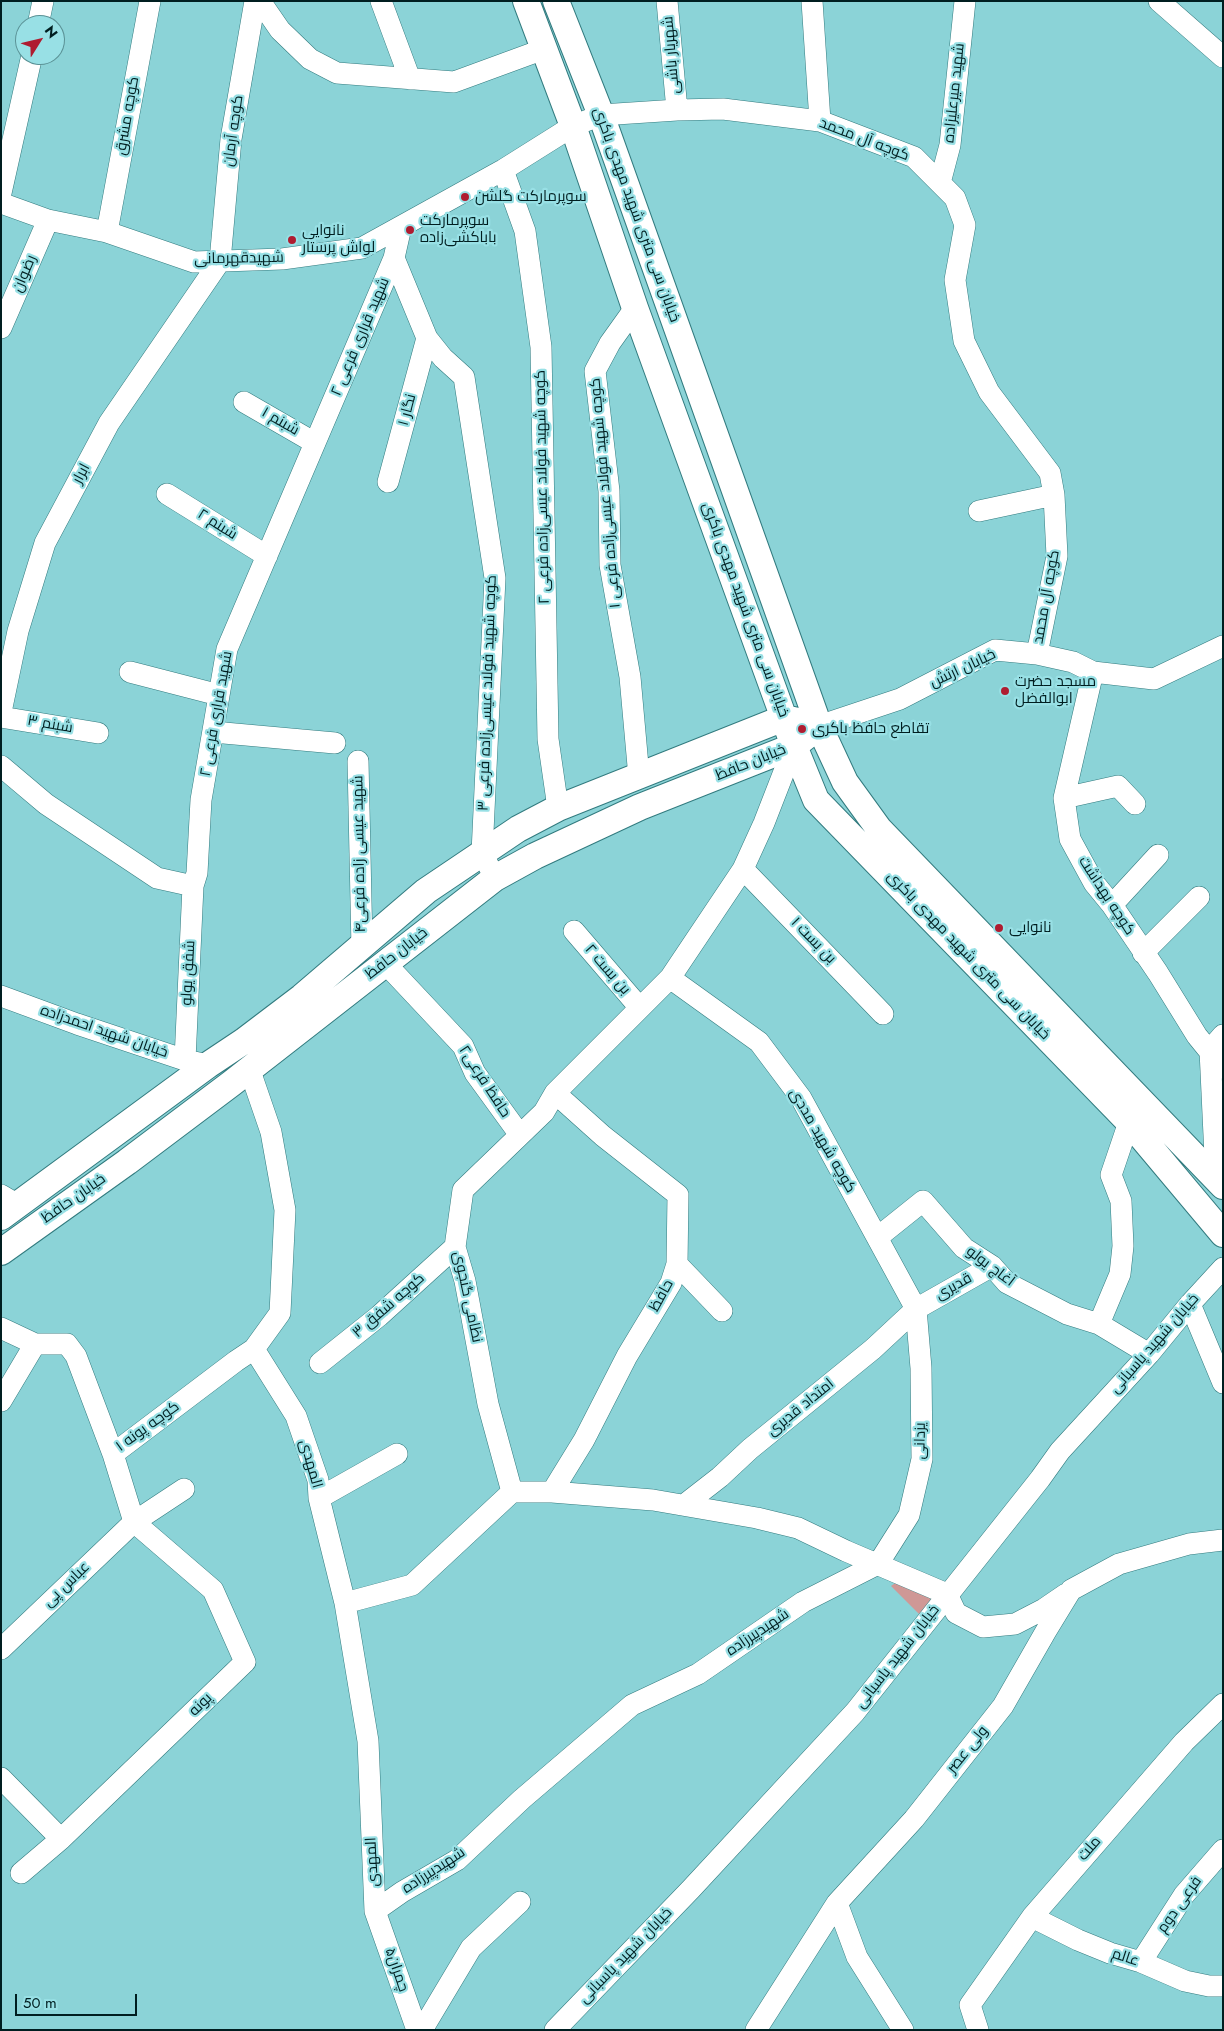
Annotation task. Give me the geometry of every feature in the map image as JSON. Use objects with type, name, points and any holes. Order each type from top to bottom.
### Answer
[{"type":"main road","name":"خیابان سی متری شهید مهدی باکری","points":[[526,1],[572,126],[635,308],[794,746],[816,800],[1130,1122],[1223,1234]]},
{"type":"main road","name":"خیابان سی متری شهید مهدی باکری","points":[[556,1],[600,116],[820,726],[845,782],[879,829],[1220,1182]]},
{"type":"main road","points":[[784,718],[820,726]]},
{"type":"main road","name":"خیابان حافظ","points":[[7,1206],[108,1139],[197,1062],[244,1042],[362,948],[426,891],[518,830],[558,808],[784,718]]},
{"type":"main road","name":"خیابان حافظ","points":[[1,1252],[127,1162],[495,878],[535,856],[640,807],[794,746],[820,726]]},
{"type":"street","points":[[40,15],[44,1]]},
{"type":"street","name":"کوچه مشرق","points":[[107,232],[150,1]]},
{"type":"street","name":"کوچه آرمان","points":[[220,261],[231,140],[255,1]]},
{"type":"street","points":[[260,1],[280,30],[310,59],[337,73],[454,82],[544,49]]},
{"type":"street","points":[[381,1],[410,79]]},
{"type":"street","name":"شهریار باشی","points":[[667,1],[677,110]]},
{"type":"street","points":[[812,1],[820,121]]},
{"type":"street","name":"شهید میرعلیزاده","points":[[940,183],[950,145],[965,1]]},
{"type":"street","points":[[1159,1],[1223,57]]},
{"type":"street","points":[[1,193],[30,65]]},
{"type":"street","name":"کوچه آل محمد","points":[[572,126],[600,116],[677,110],[723,109],[820,121],[914,157],[955,198],[965,225],[955,280],[964,341],[989,392],[1050,473],[1054,495],[1057,556],[1037,654]]},
{"type":"street","name":"شهیدقهرمانی","points":[[1,203],[48,220],[107,232],[194,262],[282,259],[362,248],[503,170],[572,126]]},
{"type":"street","name":"کوچه شهید فولاد عیسی‌زاده فرعی ۲","points":[[503,170],[525,231],[540,347],[548,739],[558,808]]},
{"type":"street","name":"رضوان","points":[[1,328],[48,220]]},
{"type":"street","name":"شهید قراری فرعی ۲","points":[[192,886],[196,873],[202,800],[227,649],[394,258],[402,227]]},
{"type":"street","name":"کوچه شهید فولاد عیسی‌زاده فرعی ۳","points":[[394,258],[427,338],[443,358],[464,377],[495,578],[482,853]]},
{"type":"street","name":"ابرار","points":[[1,712],[18,631],[45,544],[109,423],[220,261]]},
{"type":"street","name":"کوچه شهید فولاد عیسی‌زاده فرعی ۱","points":[[635,308],[610,343],[595,371],[609,491],[610,565],[630,677],[639,777]]},
{"type":"street","name":"نگار ۱","points":[[388,482],[427,338]]},
{"type":"street","name":"شبنم ۱","points":[[244,402],[315,442]]},
{"type":"street","name":"شبنم ۲","points":[[167,494],[267,556]]},
{"type":"street","points":[[979,511],[1054,495]]},
{"type":"street","name":"خیابان ارتش","points":[[820,726],[900,699],[995,650],[1037,654],[1072,662],[1093,672],[1154,679],[1223,646]]},
{"type":"street","points":[[130,672],[219,695]]},
{"type":"street","name":"کوچه بهداشت","points":[[1093,672],[1064,798],[1070,839],[1094,883],[1112,905],[1158,973],[1197,1036],[1216,1043],[1223,1068]]},
{"type":"street","name":"شبنم ۳","points":[[1,716],[98,733]]},
{"type":"street","points":[[213,732],[335,744]]},
{"type":"street","points":[[670,978],[743,869],[764,824],[794,746]]},
{"type":"street","name":"شهید عیسی زاده فرعی۴","points":[[358,760],[362,948]]},
{"type":"street","points":[[1,766],[46,804],[157,878],[192,886]]},
{"type":"street","points":[[1064,798],[1118,786],[1135,804]]},
{"type":"street","points":[[482,853],[495,878]]},
{"type":"street","points":[[1112,905],[1158,855]]},
{"type":"street","name":"بن بست ۱","points":[[743,869],[882,1014]]},
{"type":"street","name":"شفق یولو","points":[[192,886],[197,1062]]},
{"type":"street","points":[[1143,953],[1199,897]]},
{"type":"street","name":"بن بست ۲","points":[[574,931],[640,1008]]},
{"type":"street","name":"حافظ فرعی۲","points":[[386,964],[463,1046],[475,1073],[520,1135]]},
{"type":"street","name":"نظامی گنجوی","points":[[512,1492],[488,1404],[465,1281],[455,1247],[463,1190],[544,1112],[555,1093],[670,978]]},
{"type":"street","name":"کوچه شهید مددی","points":[[670,978],[759,1042],[801,1098],[916,1308]]},
{"type":"street","name":"خیابان شهید احمدزاده","points":[[1,996],[77,1024],[197,1062]]},
{"type":"street","points":[[1216,1043],[1220,1182]]},
{"type":"street","points":[[249,1068],[271,1132],[285,1210],[280,1313],[254,1349]]},
{"type":"street","name":"حافظ","points":[[552,1492],[584,1440],[627,1356],[671,1283],[677,1264],[678,1195],[603,1136],[555,1093]]},
{"type":"street","points":[[1099,1324],[1120,1274],[1123,1246],[1121,1201],[1111,1175],[1130,1122]]},
{"type":"street","points":[[108,1139],[127,1162]]},
{"type":"street","name":"آغاج یولو","points":[[878,1237],[923,1201],[964,1248],[992,1266],[1008,1282],[1067,1314],[1099,1324],[1149,1354]]},
{"type":"street","name":"کوچه شفق ۳","points":[[320,1363],[379,1316],[455,1247]]},
{"type":"street","points":[[677,1264],[722,1311]]},
{"type":"street","name":"قدیری","points":[[916,1308],[992,1266]]},
{"type":"street","name":"خیابان شهید پاسبانی","points":[[555,2030],[691,1889],[855,1712],[1040,1479],[1060,1451],[1149,1354],[1190,1304],[1223,1268]]},
{"type":"street","points":[[1190,1304],[1223,1383]]},
{"type":"street","name":"امتداد قدیری","points":[[684,1505],[873,1349],[916,1308]]},
{"type":"street","name":"یزدانی","points":[[878,1564],[909,1515],[922,1459],[921,1368],[916,1308]]},
{"type":"street","points":[[1,1328],[35,1344],[1,1401]]},
{"type":"street","name":"کوچه پونه ۱","points":[[35,1344],[67,1344],[76,1356],[113,1454],[254,1349]]},
{"type":"street","name":"المهدی","points":[[254,1349],[296,1416],[318,1480],[319,1498],[345,1603],[368,1742],[375,1911]]},
{"type":"street","points":[[113,1454],[134,1522]]},
{"type":"street","points":[[319,1498],[396,1454]]},
{"type":"street","name":"عباس پی","points":[[1,1649],[134,1522],[184,1489]]},
{"type":"street","points":[[345,1603],[412,1585],[512,1492],[552,1492],[653,1500],[757,1518],[798,1528],[947,1594],[956,1613],[983,1627],[1015,1624],[1119,1564],[1189,1544],[1223,1540]]},
{"type":"street","name":"پونه","points":[[21,1873],[61,1839],[245,1662],[213,1590],[134,1522]]},
{"type":"street","name":"شهیدپیرزاده","points":[[375,1911],[402,1892],[457,1860],[522,1800],[632,1705],[698,1674],[803,1602],[878,1564]]},
{"type":"street","name":"ولی عصر","points":[[756,2030],[838,1903],[914,1819],[1003,1706],[1071,1590]]},
{"type":"street","name":"ملت","points":[[978,2030],[970,2005],[1032,1917],[1184,1742],[1223,1704]]},
{"type":"street","points":[[1,1778],[61,1839]]},
{"type":"street","name":"فرعی دوم","points":[[1141,1962],[1184,1895],[1223,1850]]},
{"type":"street","points":[[422,2030],[471,1948],[520,1902]]},
{"type":"street","points":[[838,1903],[857,1957],[903,2030]]},
{"type":"street","name":"چمران۵","points":[[375,1911],[417,2030]]},
{"type":"street","name":"عالم","points":[[1032,1917],[1078,1940],[1110,1953],[1141,1962],[1185,1981],[1209,1986],[1223,1986]]},
{"type":"shaded area","points":[[901,1579],[937,1592],[919,1614],[891,1586]]},
{"type":"place","name":"سوپرمارکت گلشن","points":[[465,197]]},
{"type":"place","name":"سوپرمارکت باباکشی‌زاده","points":[[410,230]]},
{"type":"place","name":"نانوایی لواش پرستار","points":[[292,240]]},
{"type":"place","name":"مسجد حضرت ابوالفضل","points":[[1005,691]]},
{"type":"place","name":"تقاطع حافظ باکری","points":[[802,729]]},
{"type":"place","name":"نانوایی","points":[[999,928]]}]
